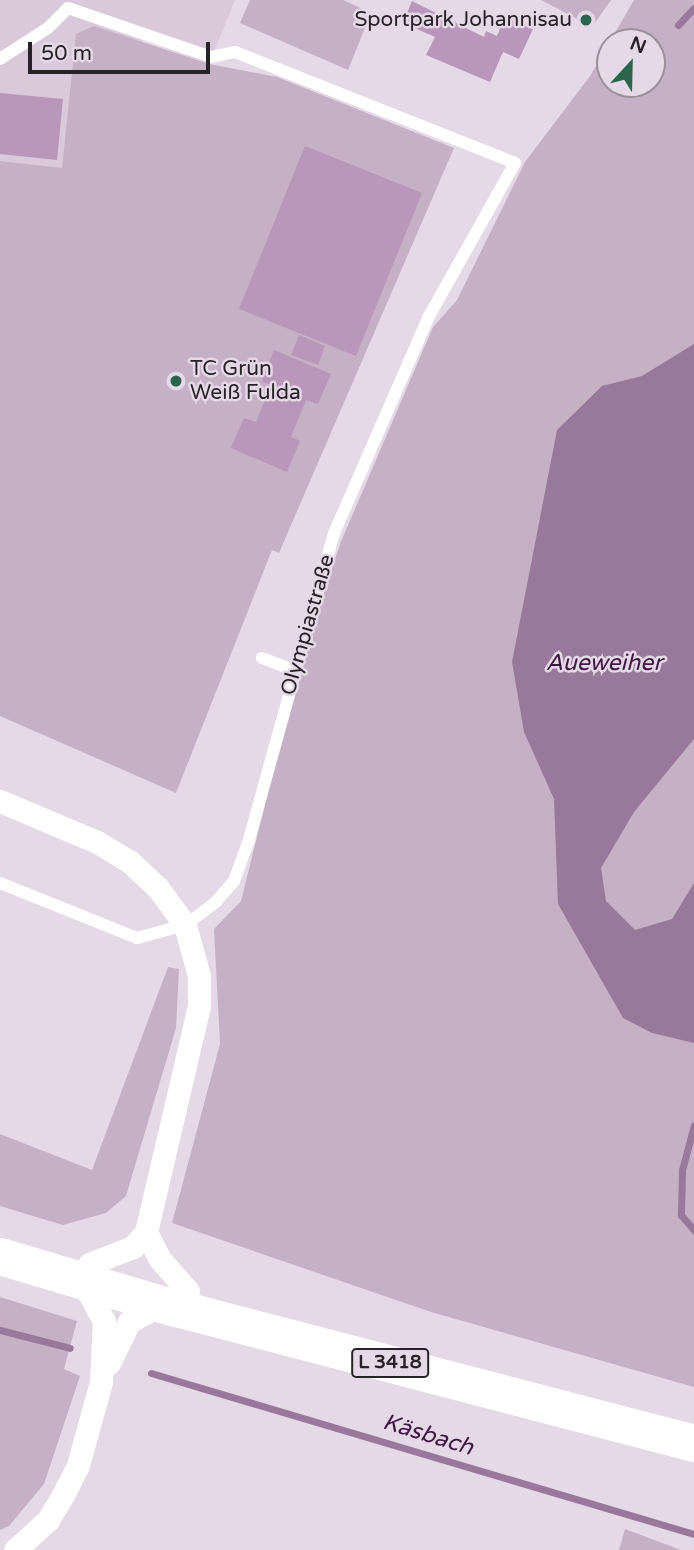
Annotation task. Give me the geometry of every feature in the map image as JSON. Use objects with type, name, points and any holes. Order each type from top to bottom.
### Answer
[{"type":"main road","name":"L 3418","points":[[0,1239],[86,1273]]},
{"type":"main road","name":"L 3418","points":[[0,1256],[86,1273],[694,1443]]},
{"type":"main road","name":"L 3418","points":[[175,1297],[532,1385],[694,1420]]},
{"type":"street","points":[[0,801],[97,842],[129,861],[158,888],[185,925],[198,976],[199,1006],[146,1232],[133,1247],[86,1273],[104,1321],[101,1382]]},
{"type":"street","points":[[21,1549],[48,1520],[78,1465],[101,1382],[129,1322],[175,1297],[146,1232]]},
{"type":"lane","name":"Olympiastraße","points":[[0,59],[48,28],[68,8],[211,57],[235,52],[515,163],[429,316],[334,533],[249,840],[234,881],[216,902],[185,925]]},
{"type":"lane","points":[[261,658],[295,670]]},
{"type":"lane","points":[[0,883],[137,938],[185,925]]},
{"type":"shaded area","points":[[0,0],[235,0],[209,64],[143,40],[62,169],[0,161]]},
{"type":"shaded area","points":[[250,0],[343,0],[371,13],[348,70],[240,23]]},
{"type":"shaded area","name":"Sportpark Johannisau","points":[[541,0],[611,0],[592,27]]},
{"type":"shaded area","points":[[634,0],[694,0],[694,1387],[431,1312],[172,1223],[220,1044],[214,929],[241,901],[299,669],[340,544],[433,327],[457,300],[525,162],[596,66],[596,98],[666,98],[666,28],[618,28]]},
{"type":"shaded area","name":"TC Grün Weiß Fulda","points":[[94,26],[209,64],[277,77],[454,148],[279,553],[272,550],[176,793],[0,716],[0,161],[62,168],[76,34]]},
{"type":"shaded area","points":[[168,967],[179,969],[176,1028],[126,1196],[106,1213],[63,1225],[0,1206],[0,1134],[92,1170]]},
{"type":"shaded area","points":[[0,1297],[77,1321],[64,1369],[80,1376],[44,1484],[9,1526],[0,1530]]},
{"type":"shaded area","points":[[625,1529],[681,1550],[619,1550]]},
{"type":"water","name":"Aueweiher","points":[[694,344],[694,739],[634,812],[601,868],[606,901],[635,930],[672,919],[694,883],[694,1043],[652,1033],[623,1018],[558,904],[554,799],[524,732],[512,662],[557,430],[602,386],[642,376]]},
{"type":"building","points":[[412,1],[484,37],[486,31],[497,36],[505,17],[533,29],[519,59],[503,52],[490,82],[426,55],[435,37],[403,23]]},
{"type":"building","points":[[0,93],[63,99],[57,160],[0,154]]},
{"type":"building","points":[[305,146],[422,193],[356,356],[239,309]]},
{"type":"building","points":[[299,335],[325,346],[318,365],[291,355]]},
{"type":"building","points":[[274,350],[331,374],[318,404],[306,400],[291,437],[300,441],[287,472],[231,448],[244,418],[256,422],[271,385],[262,381]]},
{"type":"waterway","points":[[678,25],[694,8]]},
{"type":"waterway","points":[[694,1125],[682,1170],[681,1215],[694,1230]]},
{"type":"waterway","name":"Käsbach","points":[[0,1330],[70,1348]]},
{"type":"waterway","name":"Käsbach","points":[[151,1373],[694,1534]]},
{"type":"place","name":"Sportpark Johannisau","points":[[586,20]]},
{"type":"place","name":"TC Grün Weiß Fulda","points":[[176,381]]}]
